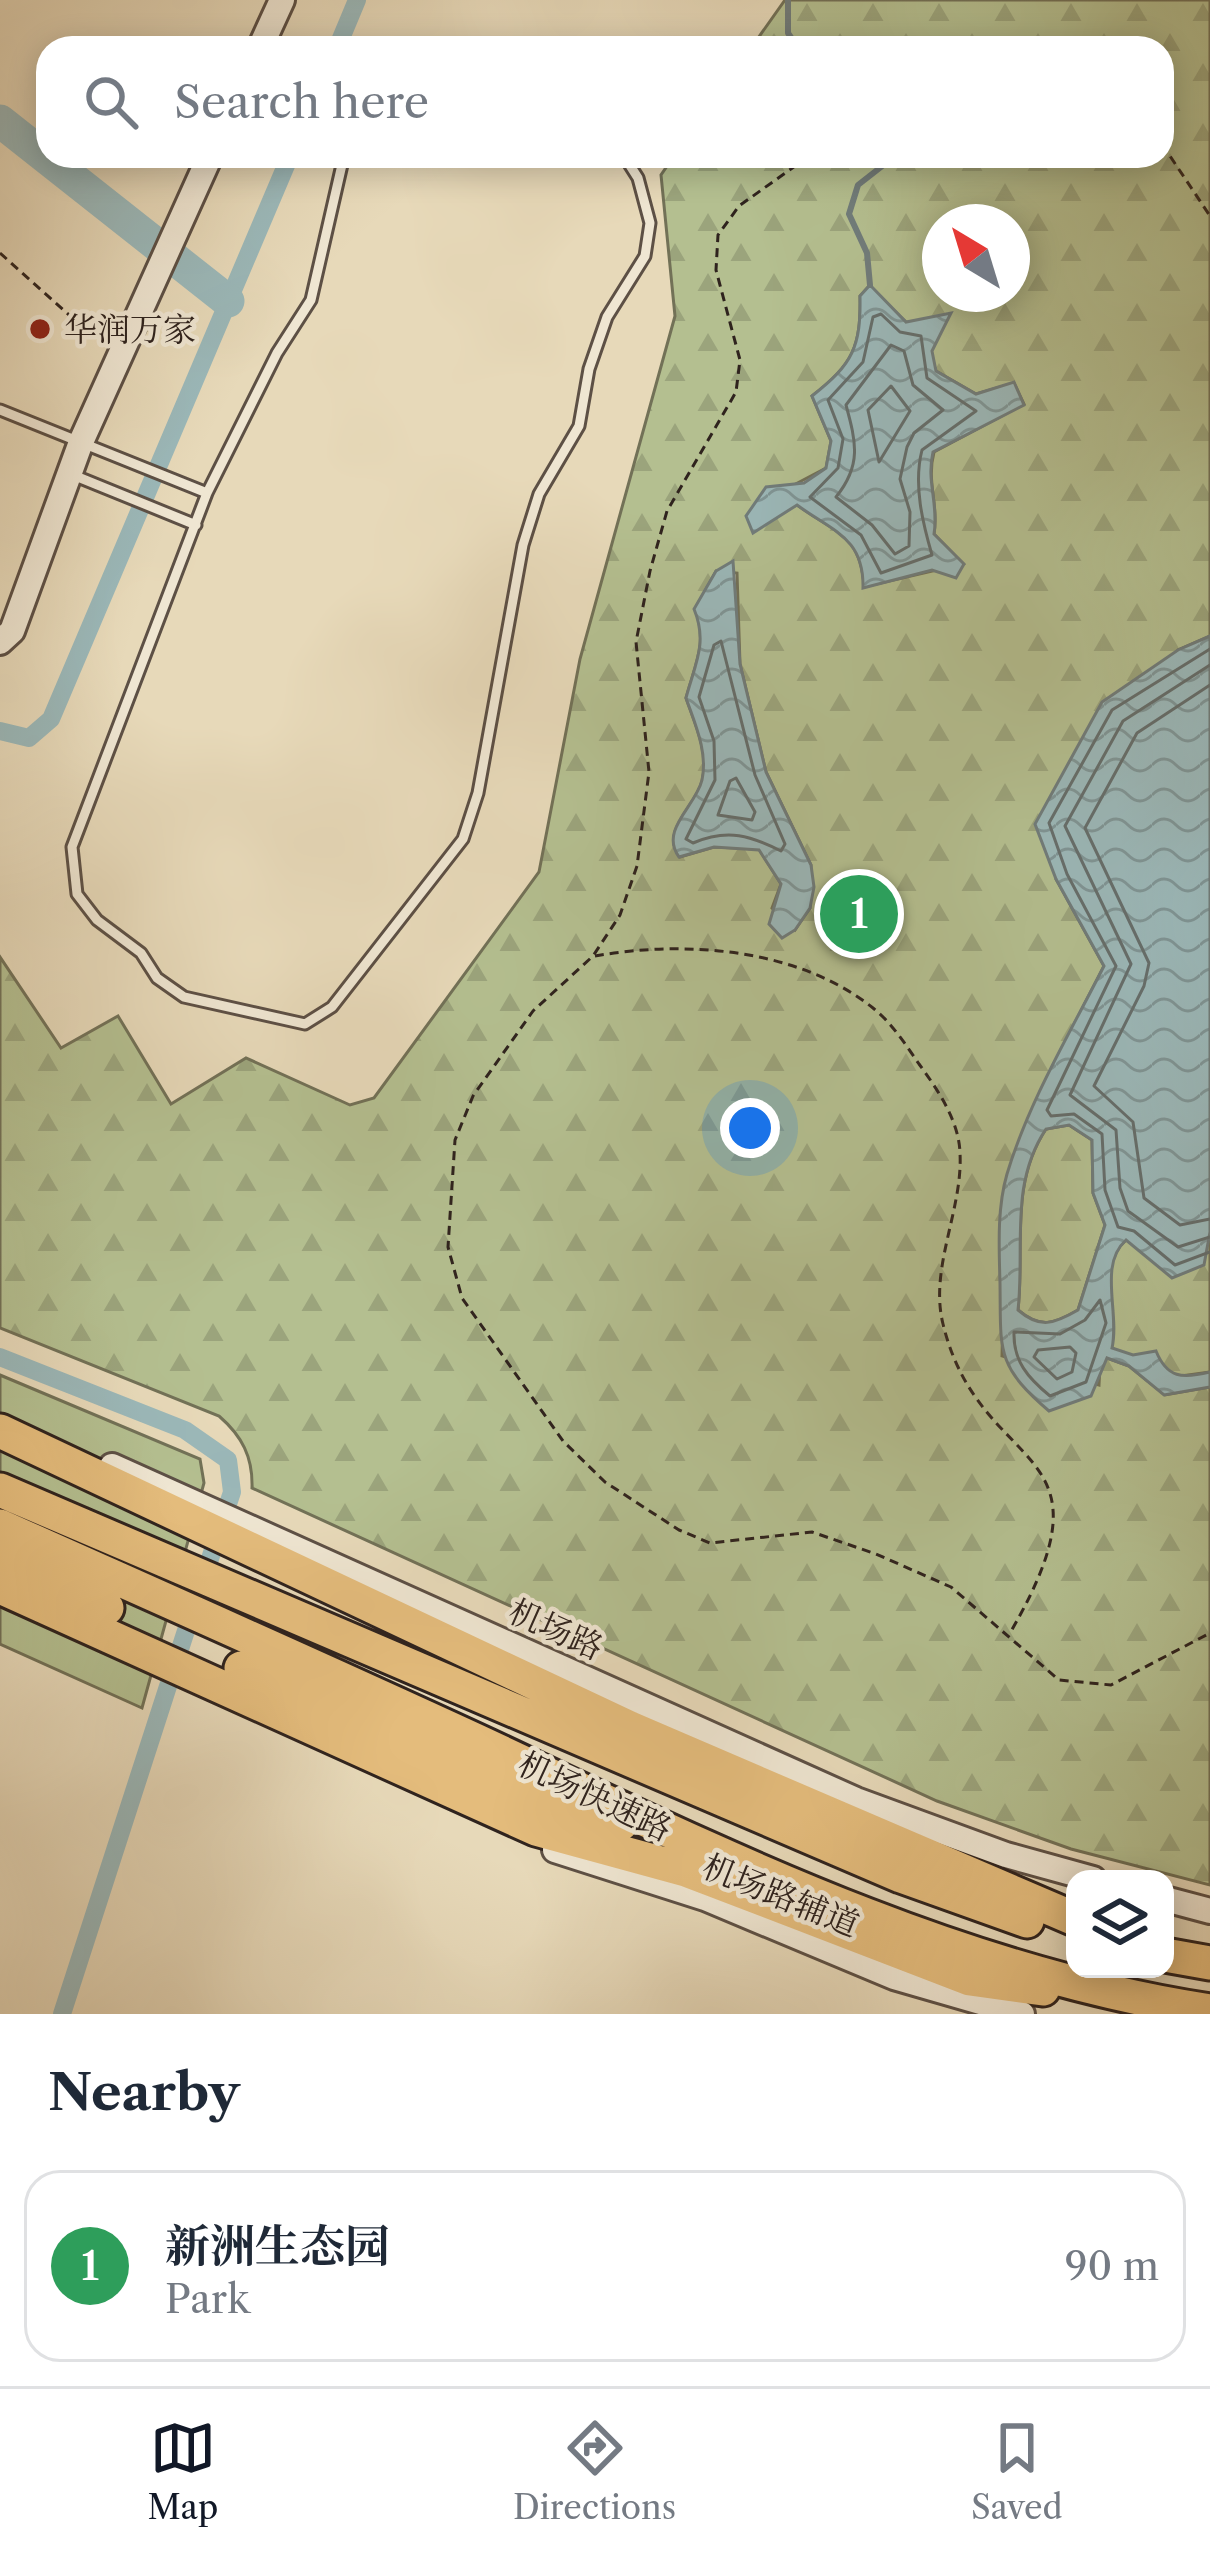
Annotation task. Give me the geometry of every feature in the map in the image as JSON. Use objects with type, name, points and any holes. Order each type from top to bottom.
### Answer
[{"type":"highway","points":[[0,1431],[103,1481],[248,1538],[630,1728],[1066,1914]]},
{"type":"highway","name":"机场快速路","points":[[0,1490],[901,1876],[1066,1931]]},
{"type":"highway","name":"机场快速路","points":[[0,1526],[150,1636],[201,1659],[685,1838],[964,1949],[1140,2001],[1210,2012]]},
{"type":"highway","points":[[0,1557],[536,1829],[686,1870],[970,1979],[1140,2001]]},
{"type":"highway","points":[[0,1587],[150,1636]]},
{"type":"highway","points":[[1174,1957],[1210,1963]]},
{"type":"street","points":[[266,36],[282,0]]},
{"type":"street","points":[[0,642],[12,631],[68,473],[205,168]]},
{"type":"street","points":[[0,1418],[199,1515]]},
{"type":"street","name":"机场路","points":[[248,1538],[856,1800],[1006,1855],[1066,1872]]},
{"type":"street","points":[[0,1604],[150,1636]]},
{"type":"street","name":"机场路辅道","points":[[201,1659],[520,1839],[705,1898],[894,1977],[1022,2014]]},
{"type":"street","points":[[1174,1901],[1210,1911]]},
{"type":"lane","points":[[341,168],[310,300],[277,353],[207,493],[72,847],[71,872],[77,894],[97,920],[141,953],[157,978],[184,997],[305,1024],[332,1007],[464,839],[478,794],[524,545],[539,494],[579,426],[589,369],[608,316],[645,256],[650,223],[632,168]]},
{"type":"lane","points":[[0,410],[207,493]]},
{"type":"lane","points":[[68,473],[196,525]]},
{"type":"path","points":[[1174,162],[1210,216]]},
{"type":"path","points":[[792,168],[740,206],[718,236],[716,270],[740,360],[736,392],[667,512],[650,571],[636,642],[649,772],[647,818],[620,915],[593,956],[533,1011],[504,1046],[473,1096],[455,1140],[448,1246],[462,1298],[562,1442],[605,1482],[679,1530],[710,1543],[812,1532],[951,1586],[1059,1680],[1096,1685],[1150,1668],[1210,1633]]},
{"type":"path","points":[[0,253],[87,331]]},
{"type":"path","points":[[593,956],[657,949],[791,963],[873,1007],[932,1082],[957,1129],[961,1154],[940,1280],[941,1320],[970,1391],[1040,1467],[1053,1494],[1051,1546],[1039,1583],[1009,1634]]},
{"type":"green space","points":[[785,0],[1210,0],[1210,636],[1178,650],[1056,879],[1104,966],[1047,1077],[1007,1176],[1002,1356],[1099,1385],[1100,1366],[1107,1358],[1129,1366],[1165,1395],[1210,1387],[1210,1885],[1174,1876],[1174,1870],[1152,1870],[1071,1849],[937,1801],[252,1488],[244,1448],[219,1416],[0,1328],[0,957],[61,1048],[118,1016],[171,1104],[246,1058],[350,1105],[374,1098],[539,872],[580,659],[675,316],[661,175],[666,168],[1174,168],[1174,36],[760,36]],"holes":[[[869,286],[906,322],[919,323],[936,371],[976,394],[1014,383],[1024,404],[934,452],[934,534],[963,564],[864,587],[858,556],[835,530],[797,505],[770,517],[786,489],[826,468],[831,441],[812,396],[852,353],[860,296]],[[716,571],[737,573],[740,664],[766,772],[811,865],[810,908],[795,930],[772,908],[781,884],[759,849],[714,847],[680,857],[675,847],[676,828],[704,770],[700,738],[686,698],[700,643],[695,609]]]},
{"type":"green space","points":[[1069,1125],[1092,1140],[1093,1193],[1105,1225],[1078,1310],[1040,1322],[1018,1310],[1023,1195],[1034,1150],[1046,1129]]},
{"type":"green space","points":[[1210,1232],[1210,1372],[1174,1377],[1112,1348],[1109,1276],[1126,1240],[1204,1247]]},
{"type":"green space","points":[[0,1375],[200,1459],[204,1483],[142,1708],[0,1644]]},
{"type":"water","points":[[870,285],[906,322],[951,313],[932,351],[936,371],[976,394],[1014,382],[1024,405],[933,452],[934,534],[964,564],[956,578],[932,570],[863,588],[852,547],[797,505],[753,533],[746,516],[766,487],[804,483],[826,468],[831,441],[812,396],[852,353],[860,296]]},
{"type":"water","points":[[733,561],[740,664],[766,772],[811,865],[814,887],[810,908],[795,930],[782,938],[769,924],[781,884],[759,850],[714,847],[679,857],[674,847],[676,828],[698,790],[703,770],[700,738],[686,698],[700,643],[694,609],[716,571]]},
{"type":"water","points":[[1210,636],[1210,1232],[1204,1265],[1172,1278],[1126,1240],[1111,1276],[1112,1348],[1133,1355],[1156,1351],[1165,1367],[1177,1374],[1210,1372],[1210,1387],[1164,1395],[1129,1366],[1107,1358],[1091,1396],[1049,1411],[1019,1381],[1005,1355],[1000,1325],[1002,1200],[1027,1120],[1104,966],[1056,879],[1035,824],[1102,702],[1178,650]],"holes":[[[1069,1125],[1092,1140],[1093,1193],[1105,1225],[1078,1310],[1054,1321],[1033,1320],[1018,1310],[1023,1194],[1034,1150],[1046,1129]]]},
{"type":"waterway","points":[[342,36],[357,0]]},
{"type":"waterway","points":[[788,0],[790,36]]},
{"type":"waterway","points":[[0,121],[36,149]]},
{"type":"waterway","points":[[60,168],[228,301]]},
{"type":"waterway","points":[[0,731],[29,738],[51,719],[285,168]]},
{"type":"waterway","points":[[870,285],[867,253],[849,214],[858,185],[880,168]]},
{"type":"waterway","points":[[0,1357],[185,1430],[228,1460],[232,1492],[202,1583]]},
{"type":"waterway","points":[[62,2014],[193,1609]]},
{"type":"place","name":"华润万家","points":[[40,329]]},
{"type":"place","name":"新洲生态园","points":[[859,914]]}]
